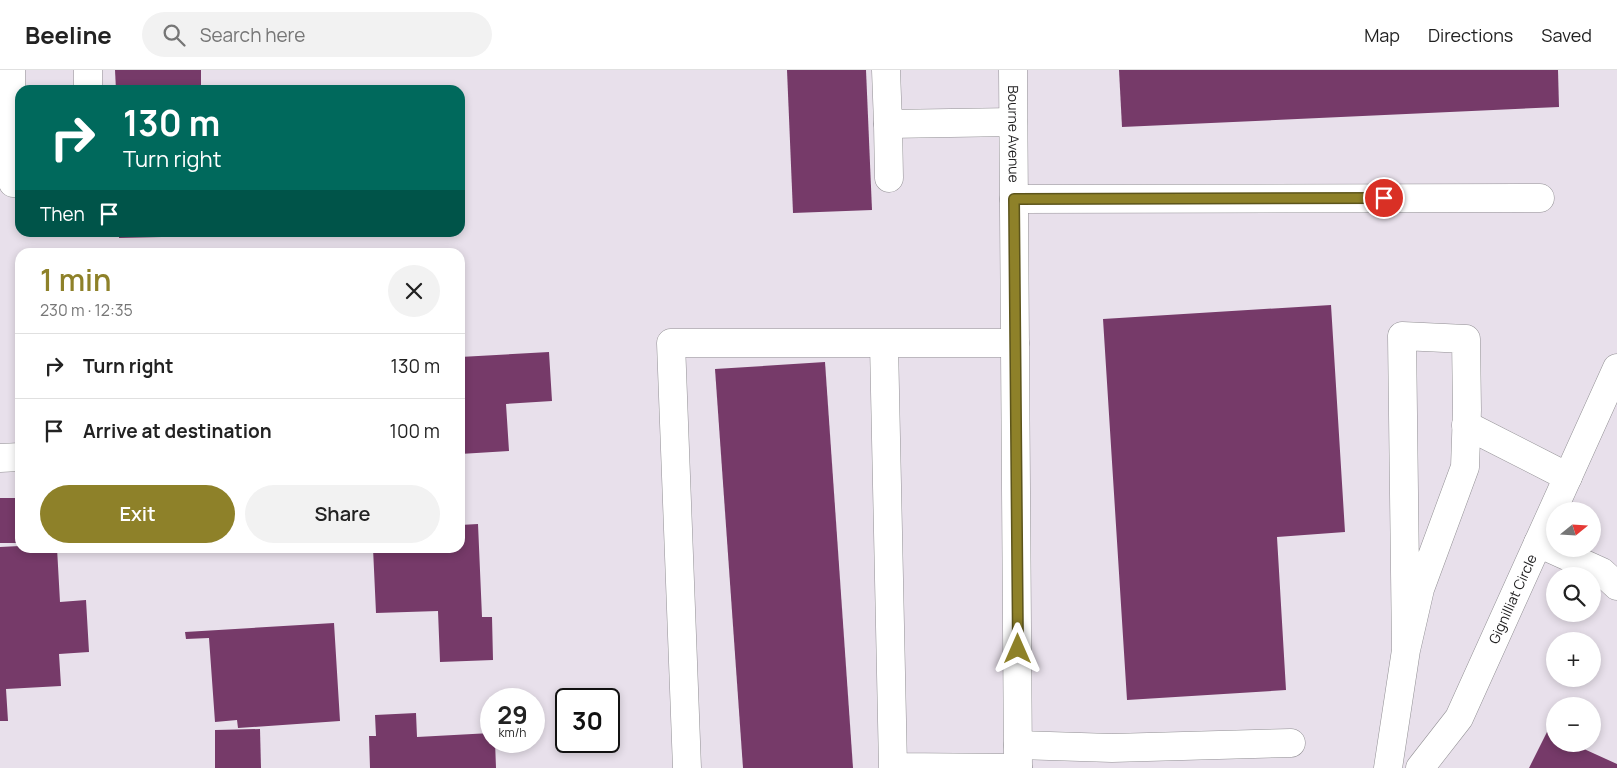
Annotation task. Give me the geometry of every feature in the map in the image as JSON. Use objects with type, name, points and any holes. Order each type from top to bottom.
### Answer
[{"type":"street","points":[[11,70],[13,182],[15,182]]},
{"type":"street","points":[[88,70],[88,85]]},
{"type":"street","points":[[886,70],[890,178]]},
{"type":"street","name":"Bourne Avenue","points":[[1013,70],[1018,760]]},
{"type":"street","points":[[888,124],[1013,122]]},
{"type":"street","points":[[1014,199],[1540,198]]},
{"type":"street","points":[[1388,768],[1406,650],[1420,589],[1465,467],[1466,338],[1402,336],[1406,650]]},
{"type":"street","points":[[687,768],[671,344],[1015,343]]},
{"type":"street","points":[[884,344],[893,767],[1018,760],[1112,748],[1291,743]]},
{"type":"street","name":"Gignilliat Circle","points":[[1420,768],[1459,718],[1617,368]]},
{"type":"street","points":[[1466,425],[1568,477]]},
{"type":"street","points":[[0,458],[15,457]]},
{"type":"street","points":[[1538,543],[1602,572],[1617,586]]},
{"type":"shaded area","points":[[0,70],[1617,70],[1617,768],[0,768]]},
{"type":"building","points":[[115,70],[201,70],[201,85],[116,85]]},
{"type":"building","points":[[787,70],[866,70],[872,210],[793,213]]},
{"type":"building","points":[[1119,70],[1558,70],[1559,107],[1122,127]]},
{"type":"building","points":[[119,237],[162,237],[119,238]]},
{"type":"building","points":[[1331,305],[1345,532],[1277,537],[1286,690],[1127,700],[1103,319]]},
{"type":"building","points":[[549,352],[552,401],[506,404],[509,451],[465,454],[465,357]]},
{"type":"building","points":[[825,362],[853,768],[743,768],[715,369]]},
{"type":"building","points":[[0,498],[15,498],[15,543],[0,543]]},
{"type":"building","points":[[478,524],[482,617],[492,617],[493,660],[440,662],[438,611],[376,613],[373,553],[465,553],[465,525]]},
{"type":"building","points":[[15,546],[15,553],[57,553],[60,602],[86,600],[89,652],[59,654],[61,686],[6,689],[8,721],[0,721],[0,547]]},
{"type":"building","points":[[334,623],[340,721],[238,728],[237,720],[215,722],[209,638],[186,639],[185,632]]},
{"type":"building","points":[[416,713],[417,737],[480,734],[480,753],[495,753],[496,768],[370,768],[369,736],[376,736],[375,715]]},
{"type":"building","points":[[260,729],[261,768],[215,768],[215,730]]},
{"type":"building","points":[[1546,734],[1546,752],[1591,752],[1617,764],[1617,768],[1529,768]]},
{"type":"route","points":[[1018,649],[1014,199],[1384,198]]}]
